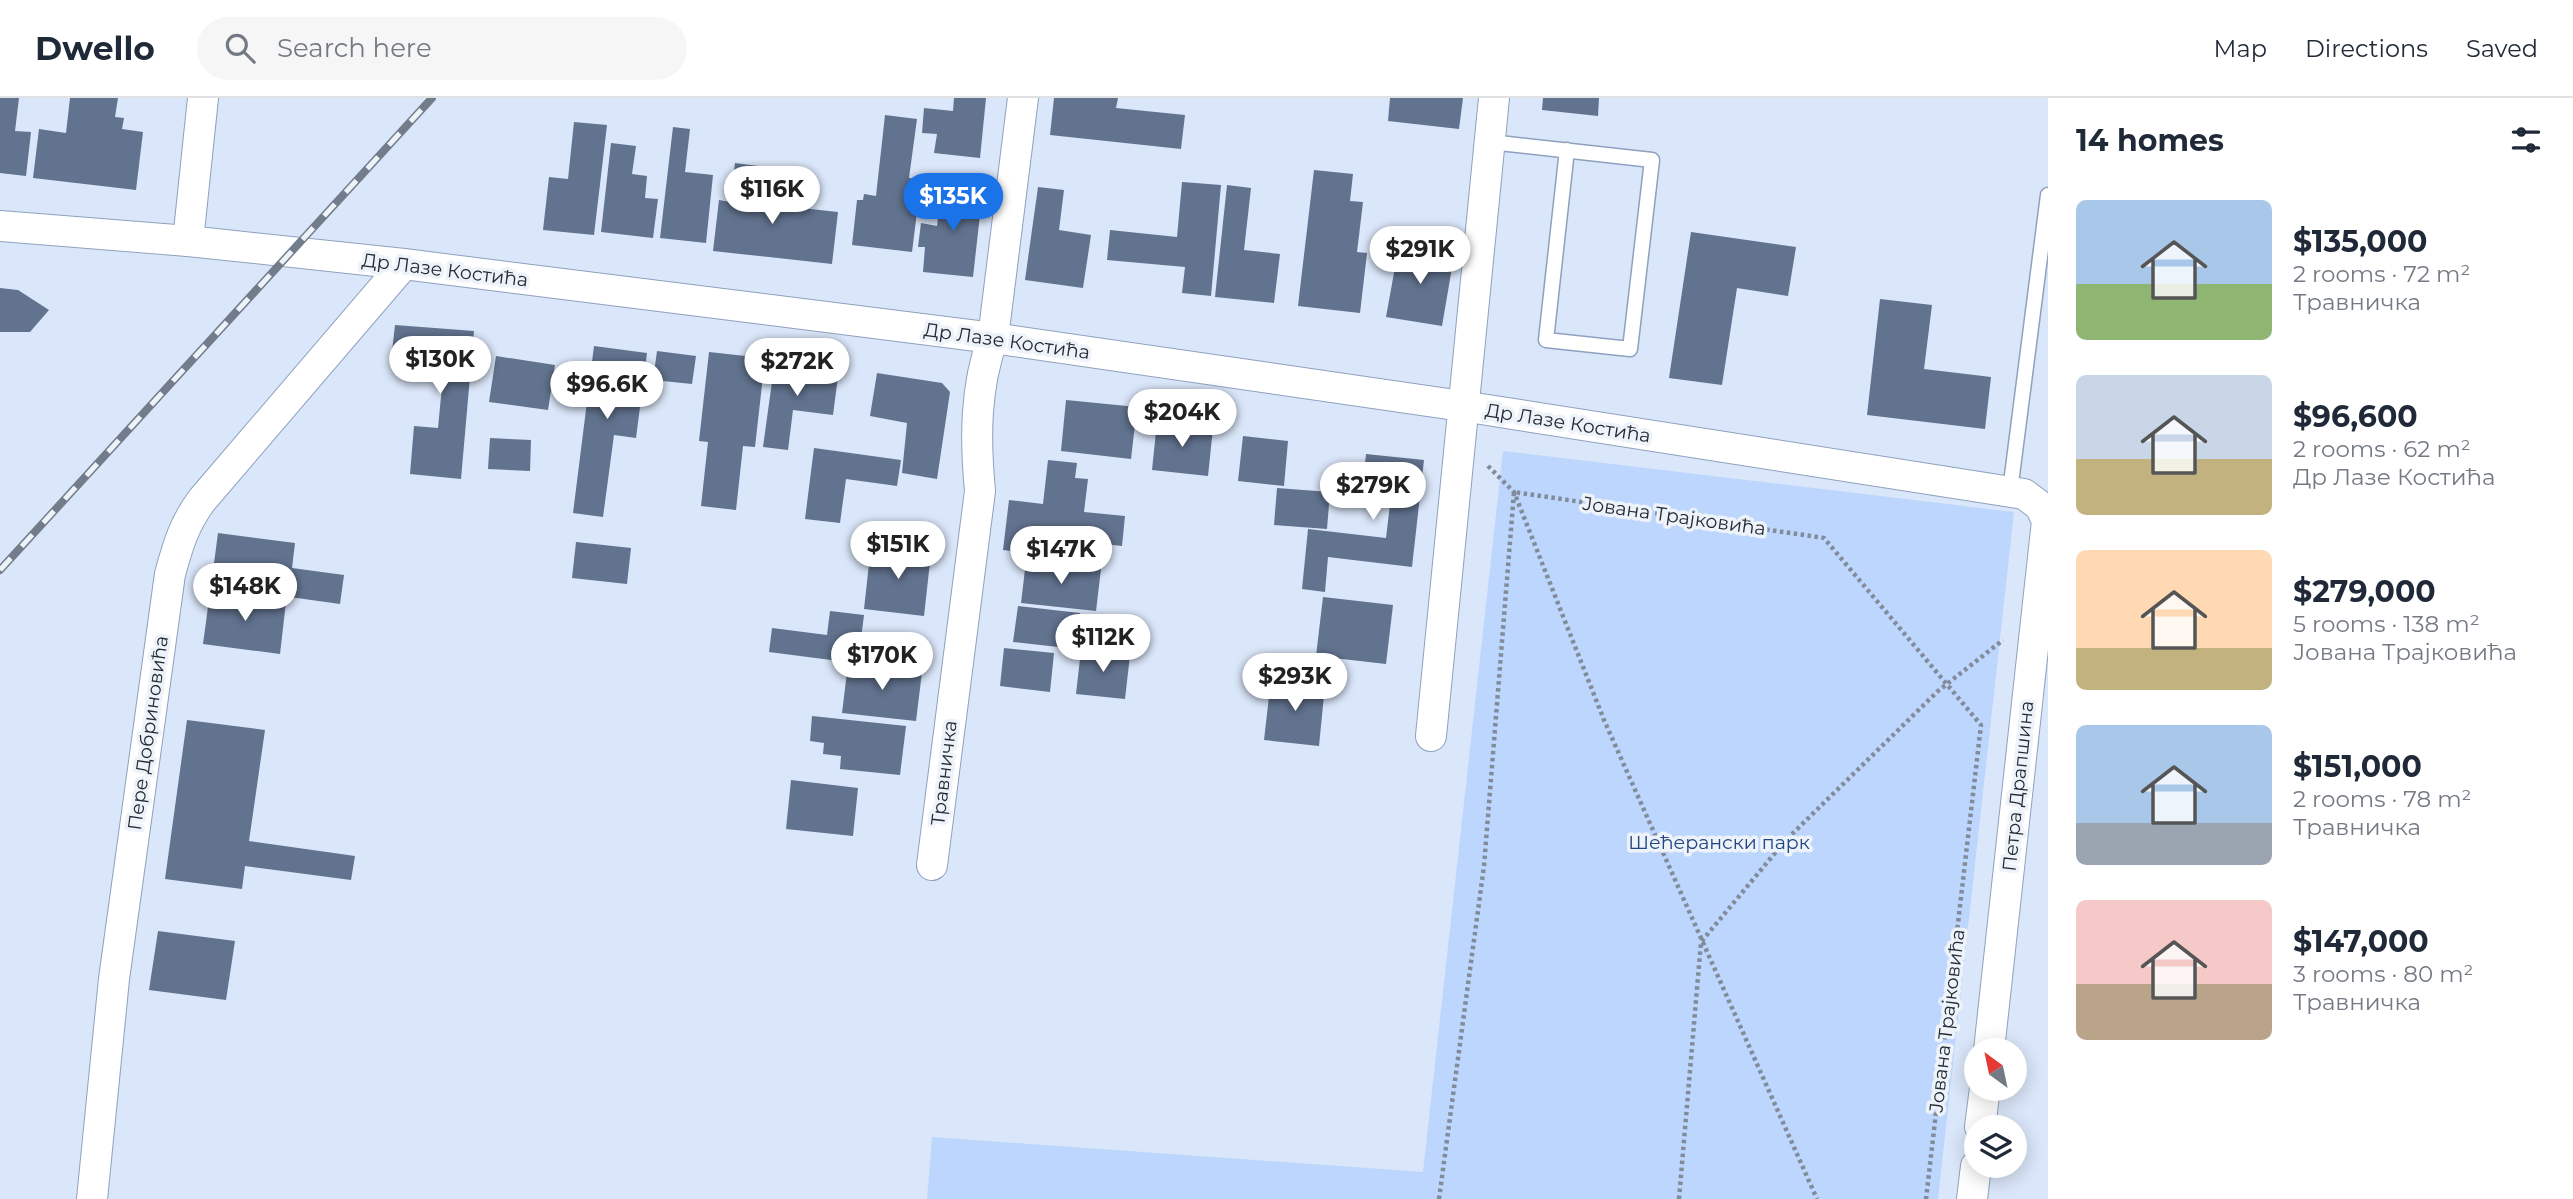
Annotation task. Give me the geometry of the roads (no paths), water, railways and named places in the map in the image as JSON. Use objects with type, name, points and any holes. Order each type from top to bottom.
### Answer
[{"type":"street","points":[[188,241],[202,98]]},
{"type":"street","name":"Травничка","points":[[932,865],[980,491],[976,446],[978,403],[984,363],[993,338],[1023,98]]},
{"type":"street","points":[[1431,736],[1494,98]]},
{"type":"street","name":"Др Лазе Костића","points":[[0,226],[188,241],[404,264],[993,338],[1462,406],[2010,492],[2024,495],[2040,506],[2048,521]]},
{"type":"street","name":"Пере Добриновића","points":[[92,1199],[114,979],[170,574],[179,542],[188,519],[202,500],[404,264]]},
{"type":"street","name":"Петра Драпшина","points":[[1990,1038],[2048,521]]},
{"type":"street","points":[[1972,1199],[1975,1178]]},
{"type":"lane","points":[[1489,142],[1567,150],[1652,160],[1630,349],[1546,340],[1567,150]]},
{"type":"lane","points":[[2010,492],[2048,195]]},
{"type":"railway","points":[[0,570],[432,98]]},
{"type":"park label","name":"Шећерански парк","points":[[1719,842]]}]
